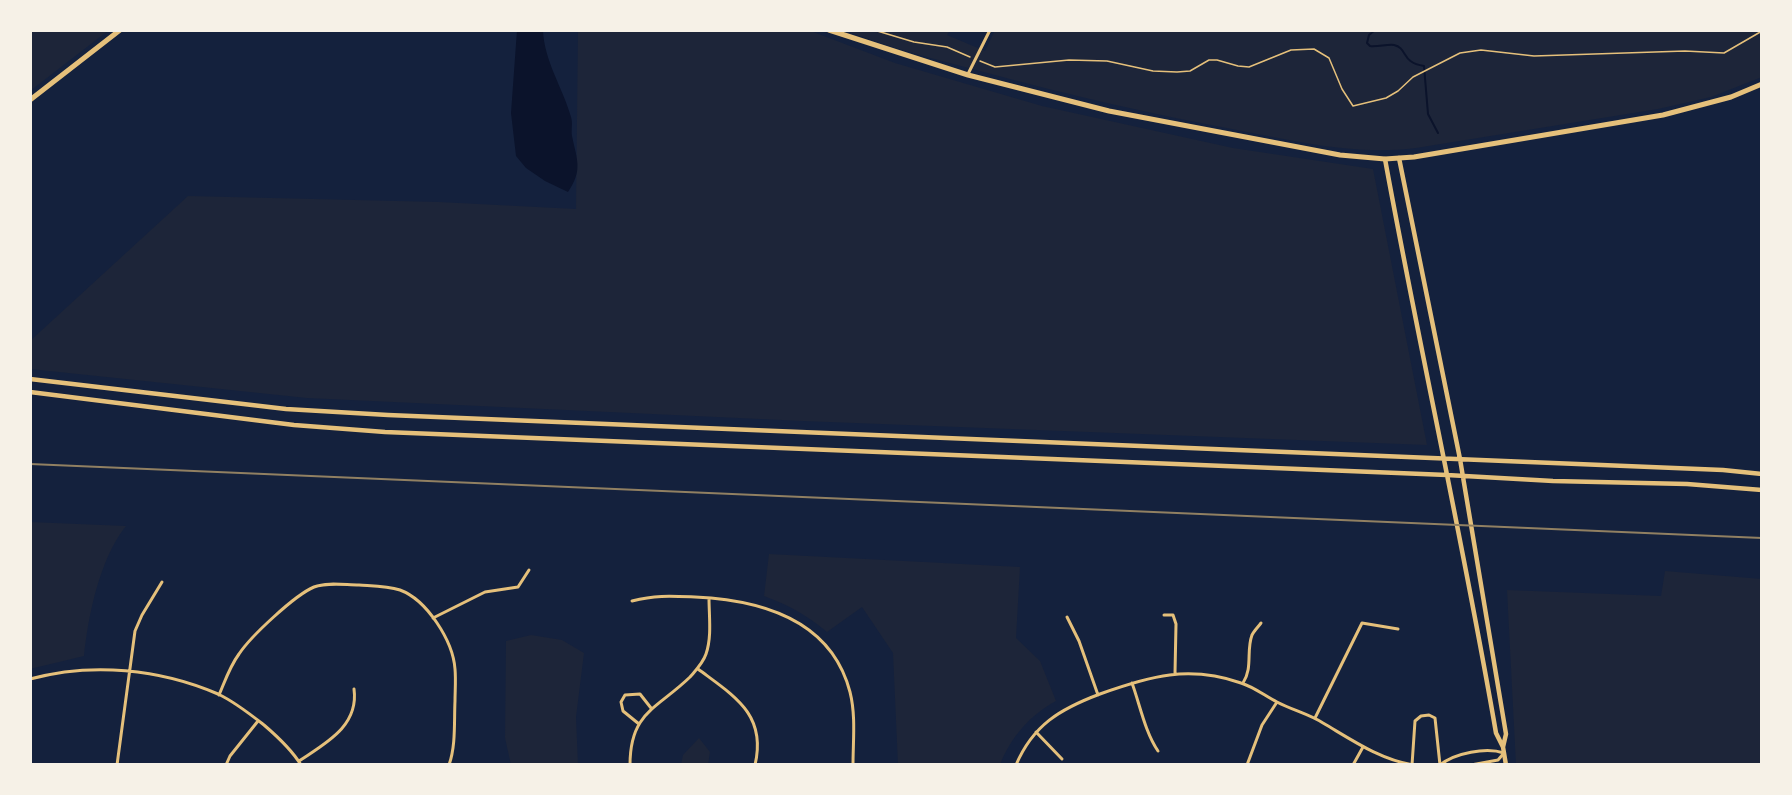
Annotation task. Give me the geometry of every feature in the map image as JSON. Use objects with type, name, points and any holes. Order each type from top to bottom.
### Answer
[{"type":"main road","points":[[30,100],[120,30]]},
{"type":"main road","points":[[829,30],[968,75],[1110,111],[1306,150],[1385,159],[1574,132],[1663,115],[1731,97],[1762,84]]},
{"type":"main road","points":[[1399,158],[1461,459],[1506,734],[1503,747]]},
{"type":"main road","points":[[1385,159],[1468,576],[1496,733],[1503,747],[1506,765]]},
{"type":"main road","points":[[30,379],[286,410],[377,415],[1443,458],[1723,470],[1762,474]]},
{"type":"main road","points":[[30,392],[283,424],[385,432],[1553,481],[1687,484],[1762,490]]},
{"type":"street","points":[[968,75],[990,30]]},
{"type":"street","points":[[434,618],[485,592],[518,587],[529,570]]},
{"type":"street","points":[[117,765],[135,631],[162,582]]},
{"type":"street","points":[[219,695],[246,643],[299,596],[314,587],[326,584],[400,590],[420,603],[434,618],[448,645],[455,669],[454,733],[449,765]]},
{"type":"street","points":[[632,602],[653,596],[732,600],[777,611],[799,623],[816,636],[833,656],[847,683],[853,711],[853,765]]},
{"type":"street","points":[[630,765],[630,746],[639,723],[651,708],[698,669],[706,655],[709,640],[709,598]]},
{"type":"street","points":[[1164,615],[1173,615],[1176,624],[1175,673]]},
{"type":"street","points":[[1067,617],[1079,641],[1098,695]]},
{"type":"street","points":[[1243,683],[1250,667],[1252,637],[1261,623]]},
{"type":"street","points":[[1315,718],[1362,623],[1398,629]]},
{"type":"street","points":[[30,679],[78,669],[129,671],[172,680],[219,695],[279,738],[302,765]]},
{"type":"street","points":[[698,669],[734,696],[747,709],[755,726],[758,740],[755,765]]},
{"type":"street","points":[[1016,765],[1026,743],[1057,714],[1098,695],[1132,683],[1175,673],[1213,675],[1243,683],[1277,702],[1315,718],[1363,747],[1391,760],[1413,765],[1414,724],[1418,718],[1429,715],[1435,718],[1440,765]]},
{"type":"street","points":[[1132,683],[1148,727],[1148,737],[1158,752]]},
{"type":"street","points":[[299,761],[339,732],[352,715],[356,701],[354,689]]},
{"type":"street","points":[[639,723],[623,711],[621,702],[625,695],[639,694],[651,708]]},
{"type":"street","points":[[1246,765],[1262,725],[1277,702]]},
{"type":"street","points":[[226,765],[230,756],[258,721]]},
{"type":"street","points":[[1036,732],[1062,759]]},
{"type":"street","points":[[1353,765],[1363,747]]},
{"type":"street","points":[[1440,765],[1448,758],[1467,754],[1496,750],[1504,753],[1498,760],[1471,765]]},
{"type":"path","points":[[874,30],[914,42],[947,47],[995,67],[1069,60],[1107,61],[1153,71],[1177,72],[1190,71],[1209,60],[1249,67],[1291,50],[1314,49],[1329,58],[1342,89],[1353,106],[1386,98],[1398,91],[1413,76],[1460,53],[1481,50],[1534,56],[1685,51],[1724,53],[1762,31]]},
{"type":"shaded area","points":[[30,30],[109,30],[30,91]]},
{"type":"shaded area","points":[[517,30],[543,30],[550,64],[568,106],[577,171],[568,192],[545,181],[526,168],[516,156],[511,113]]},
{"type":"shaded area","points":[[578,30],[808,30],[895,63],[1042,106],[1233,148],[1373,169],[1427,445],[803,421],[307,398],[30,369],[30,341],[188,196],[439,202],[576,209]]},
{"type":"shaded area","points":[[845,30],[946,30],[949,32],[947,35],[985,51],[995,30],[1762,30],[1762,77],[1711,97],[1658,109],[1416,148],[1348,149],[1303,143],[1108,103],[912,53]]},
{"type":"shaded area","points":[[30,522],[126,526],[109,554],[102,571],[92,606],[84,656],[30,669]]},
{"type":"shaded area","points":[[769,554],[1020,567],[1016,638],[1040,661],[1056,701],[1022,728],[1009,745],[1000,765],[898,765],[893,653],[862,607],[827,632],[797,611],[764,596]]},
{"type":"shaded area","points":[[1665,571],[1762,579],[1762,765],[1516,765],[1507,590],[1661,596]]},
{"type":"shaded area","points":[[531,635],[562,640],[584,653],[576,717],[578,765],[511,765],[505,738],[506,641]]},
{"type":"shaded area","points":[[699,738],[710,752],[708,765],[681,765],[683,755]]},
{"type":"waterway","points":[[1375,30],[1369,35],[1367,43],[1370,46],[1394,45],[1401,49],[1412,62],[1424,66],[1428,114],[1438,133]]},
{"type":"railway","points":[[30,464],[1762,538]]}]
